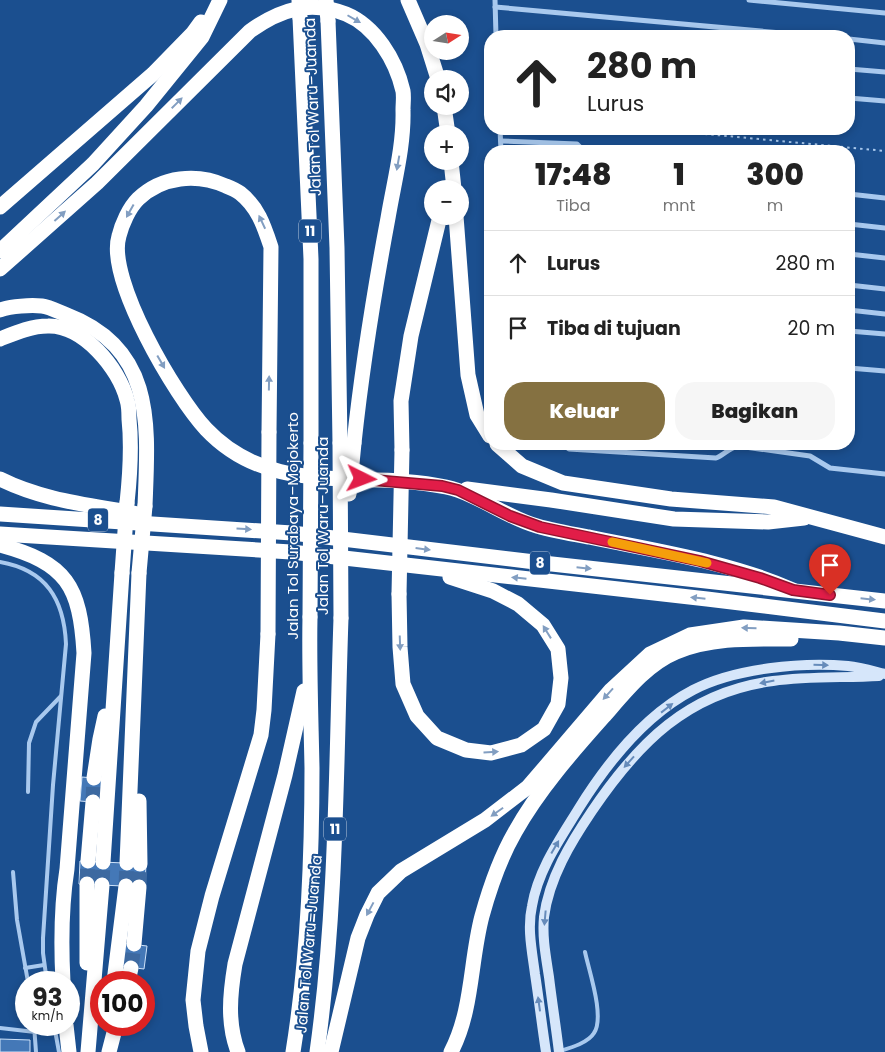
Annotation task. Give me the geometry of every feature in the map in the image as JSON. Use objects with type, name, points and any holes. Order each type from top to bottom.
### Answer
[{"type":"highway","points":[[0,207],[153,74],[193,33],[219,0]]},
{"type":"highway","points":[[0,250],[93,164],[146,106],[202,37],[219,0]]},
{"type":"highway","name":"Jalan Tol Surabaya–Mojokerto","points":[[295,1044],[310,875],[312,768],[309,672],[312,443],[310,249],[299,0]]},
{"type":"highway","name":"Jalan Tol Waru–Juanda","points":[[325,1047],[326,969],[334,845],[347,443],[326,0]]},
{"type":"highway","points":[[408,0],[427,44],[435,70]]},
{"type":"highway","points":[[0,269],[97,183],[250,31],[270,17],[288,10],[316,6],[339,11],[357,19],[379,40],[397,72],[403,92],[404,131],[374,305],[347,443]]},
{"type":"highway","points":[[201,1052],[194,1000],[198,951],[212,896],[260,735],[264,710],[268,634],[269,432],[271,247],[262,220],[239,192],[212,180],[177,178],[160,185],[136,201],[128,212],[118,237],[116,252],[120,272],[131,302],[159,359],[183,399],[206,429],[232,452],[255,464],[281,473],[305,477],[379,480],[442,486],[674,519],[768,522],[813,517]]},
{"type":"highway","points":[[380,563],[400,567],[452,578],[493,591],[518,604],[543,625],[558,649],[561,678],[558,704],[544,729],[521,745],[491,753],[466,750],[437,738],[417,716],[403,684],[399,594],[400,567],[402,450],[401,401],[411,336],[438,225]]},
{"type":"highway","points":[[457,225],[468,375],[477,415],[484,426]]},
{"type":"highway","points":[[0,310],[43,306],[82,321],[108,338],[128,360],[140,389],[146,425],[145,506],[139,573],[134,704],[134,864]]},
{"type":"highway","points":[[0,339],[24,330],[49,326],[76,332],[98,350],[116,374],[127,400],[131,462],[115,678],[96,862],[92,802]]},
{"type":"highway","points":[[504,450],[522,466],[563,483],[671,499],[774,507],[885,537]]},
{"type":"highway","points":[[0,479],[22,490],[56,499],[196,526]]},
{"type":"highway","points":[[442,486],[458,490],[510,516],[540,527],[700,561],[760,578],[793,590]]},
{"type":"highway","name":"8","points":[[0,514],[292,533],[885,601]]},
{"type":"highway","name":"8","points":[[0,534],[291,552],[885,621]]},
{"type":"highway","points":[[0,545],[42,560],[59,571],[74,593],[82,621],[84,653],[63,894],[63,971]]},
{"type":"highway","points":[[325,1047],[358,938],[366,915],[378,893],[401,871],[486,820],[528,787],[611,690],[650,654],[690,635],[744,627],[885,638]]},
{"type":"highway","points":[[451,1052],[463,1023],[468,1002],[482,917],[497,869],[512,837],[528,811],[572,752],[649,669],[674,653],[702,643],[723,640],[834,640],[885,646]]},
{"type":"highway","points":[[238,1052],[230,1017],[236,964],[285,775],[309,672]]},
{"type":"highway","points":[[94,778],[100,739],[115,678]]},
{"type":"highway","points":[[88,1052],[90,1024],[86,943],[94,884]]},
{"type":"highway","points":[[116,971],[132,887],[134,944]]},
{"type":"highway","points":[[67,1036],[68,1052]]},
{"type":"highway","points":[[104,1052],[106,1036]]},
{"type":"highway","points":[[109,1052],[113,1036]]},
{"type":"street","points":[[495,0],[496,30]]},
{"type":"street","points":[[749,0],[885,13]]},
{"type":"street","points":[[495,7],[748,30]]},
{"type":"street","points":[[855,40],[885,43]]},
{"type":"street","points":[[855,70],[885,72]]},
{"type":"street","points":[[855,98],[885,101]]},
{"type":"street","points":[[501,135],[501,145]]},
{"type":"street","points":[[501,140],[578,145]]},
{"type":"street","points":[[855,195],[885,198]]},
{"type":"street","points":[[855,225],[885,228]]},
{"type":"street","points":[[855,255],[885,258]]},
{"type":"street","points":[[855,286],[885,289]]},
{"type":"street","points":[[855,311],[885,314]]},
{"type":"street","points":[[855,331],[885,334]]},
{"type":"street","points":[[855,368],[885,371]]},
{"type":"street","points":[[585,450],[716,458],[731,450]]},
{"type":"street","points":[[767,450],[810,456],[830,468],[885,474]]},
{"type":"street","points":[[546,1052],[531,942],[530,925],[535,892],[546,863],[585,798],[620,751],[646,725],[671,705],[693,690],[716,681],[773,667],[812,665],[850,666],[885,675]]},
{"type":"street","points":[[559,1051],[544,932],[547,901],[558,868],[611,782],[630,760],[677,716],[701,702],[722,694],[773,681],[885,675]]},
{"type":"street","points":[[546,863],[558,868]]},
{"type":"lane","points":[[0,562],[26,569],[34,574],[48,588],[60,607],[64,622],[66,644],[53,785],[43,928],[45,971]]},
{"type":"lane","points":[[28,792],[28,743],[36,722],[61,696]]},
{"type":"lane","points":[[13,872],[17,920],[26,971]]},
{"type":"lane","points":[[559,1051],[588,1040],[594,1035],[598,1023],[597,1008],[585,952]]},
{"type":"lane","points":[[25,968],[44,965]]},
{"type":"lane","points":[[0,1028],[15,1030]]},
{"type":"lane","points":[[35,1036],[36,1052]]},
{"type":"lane","points":[[56,1036],[59,1052]]},
{"type":"path","points":[[716,135],[822,145]]},
{"type":"path","points":[[855,148],[885,151]]},
{"type":"building","points":[[82,777],[106,779],[104,803],[80,801]]},
{"type":"building","points":[[80,861],[146,864],[145,887],[79,884]]},
{"type":"building","points":[[121,943],[147,946],[144,969],[118,966]]},
{"type":"building","points":[[0,1039],[30,1040],[30,1052],[0,1052]]},
{"type":"tunnel","points":[[93,802],[94,778]]},
{"type":"tunnel","points":[[87,884],[88,861]]},
{"type":"tunnel","points":[[102,885],[103,862]]},
{"type":"tunnel","points":[[126,886],[127,863]]},
{"type":"tunnel","points":[[139,887],[140,864]]},
{"type":"tunnel","points":[[131,968],[134,944]]},
{"type":"slow traffic","points":[[612,542],[707,563]]},
{"type":"route","points":[[362,479],[442,486],[473,496],[510,516],[540,527],[700,561],[760,578],[793,590],[830,595]]}]
